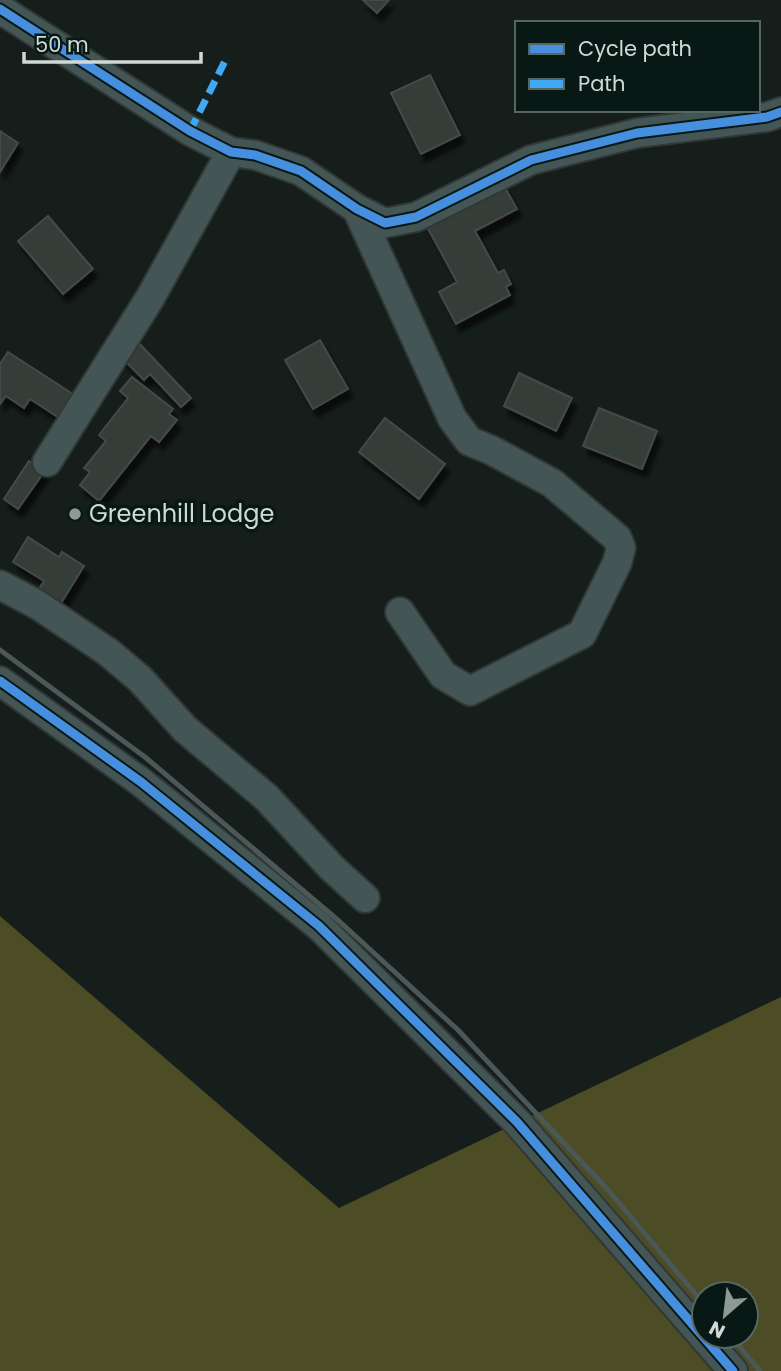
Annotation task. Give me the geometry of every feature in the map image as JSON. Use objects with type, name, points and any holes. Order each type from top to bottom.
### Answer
[{"type":"street","points":[[9,0],[0,9],[190,131],[231,152],[255,155],[301,171],[357,209],[384,223],[416,217],[531,160],[637,133],[767,117],[781,111]]},
{"type":"street","points":[[47,462],[149,298],[231,152]]},
{"type":"street","points":[[357,209],[452,418],[469,440],[551,483],[617,538],[621,548],[617,563],[582,634],[470,691],[443,675],[400,612]]},
{"type":"street","points":[[0,585],[38,606],[108,652],[140,679],[185,729],[266,797],[331,867],[365,898]]},
{"type":"street","points":[[0,681],[141,782],[319,926],[517,1122],[733,1371]]},
{"type":"shaded area","points":[[0,916],[339,1208],[781,997],[781,1371],[0,1371]]},
{"type":"building","points":[[363,0],[389,0],[377,13]]},
{"type":"building","points":[[430,75],[460,135],[421,154],[391,93]]},
{"type":"building","points":[[0,131],[18,143],[0,172]]},
{"type":"building","points":[[503,184],[517,209],[475,231],[498,273],[504,270],[511,284],[506,287],[510,295],[456,324],[439,292],[457,282],[426,225]]},
{"type":"building","points":[[48,216],[93,269],[63,294],[18,241]]},
{"type":"building","points":[[135,339],[191,398],[181,407],[150,374],[144,380],[119,355]]},
{"type":"building","points":[[320,340],[348,389],[313,409],[285,360]]},
{"type":"building","points":[[8,352],[76,396],[61,419],[30,399],[24,408],[6,396],[0,404],[0,364]]},
{"type":"building","points":[[519,373],[572,398],[556,431],[504,406]]},
{"type":"building","points":[[132,377],[173,409],[169,414],[177,420],[159,442],[151,436],[99,501],[80,485],[90,472],[84,468],[106,441],[99,435],[128,398],[120,391]]},
{"type":"building","points":[[599,408],[657,431],[642,469],[583,446]]},
{"type":"building","points":[[385,418],[445,464],[419,499],[359,452]]},
{"type":"building","points":[[29,461],[44,472],[18,509],[4,499]]},
{"type":"building","points":[[28,537],[59,557],[62,552],[84,566],[61,603],[39,589],[44,581],[13,562]]},
{"type":"railway","points":[[0,650],[145,757],[339,921],[458,1030],[609,1191],[690,1287]]},
{"type":"railway","points":[[743,1350],[760,1371]]},
{"type":"marked path","points":[[190,131],[225,61]]},
{"type":"cycle path","points":[[0,9],[190,131],[231,152],[255,155],[301,171],[357,209],[385,223],[416,217],[531,160],[637,133],[767,117],[781,112]]},
{"type":"cycle path","points":[[0,681],[141,782],[319,926],[517,1122],[733,1371]]},
{"type":"place","name":"Greenhill Lodge","points":[[75,514]]}]
